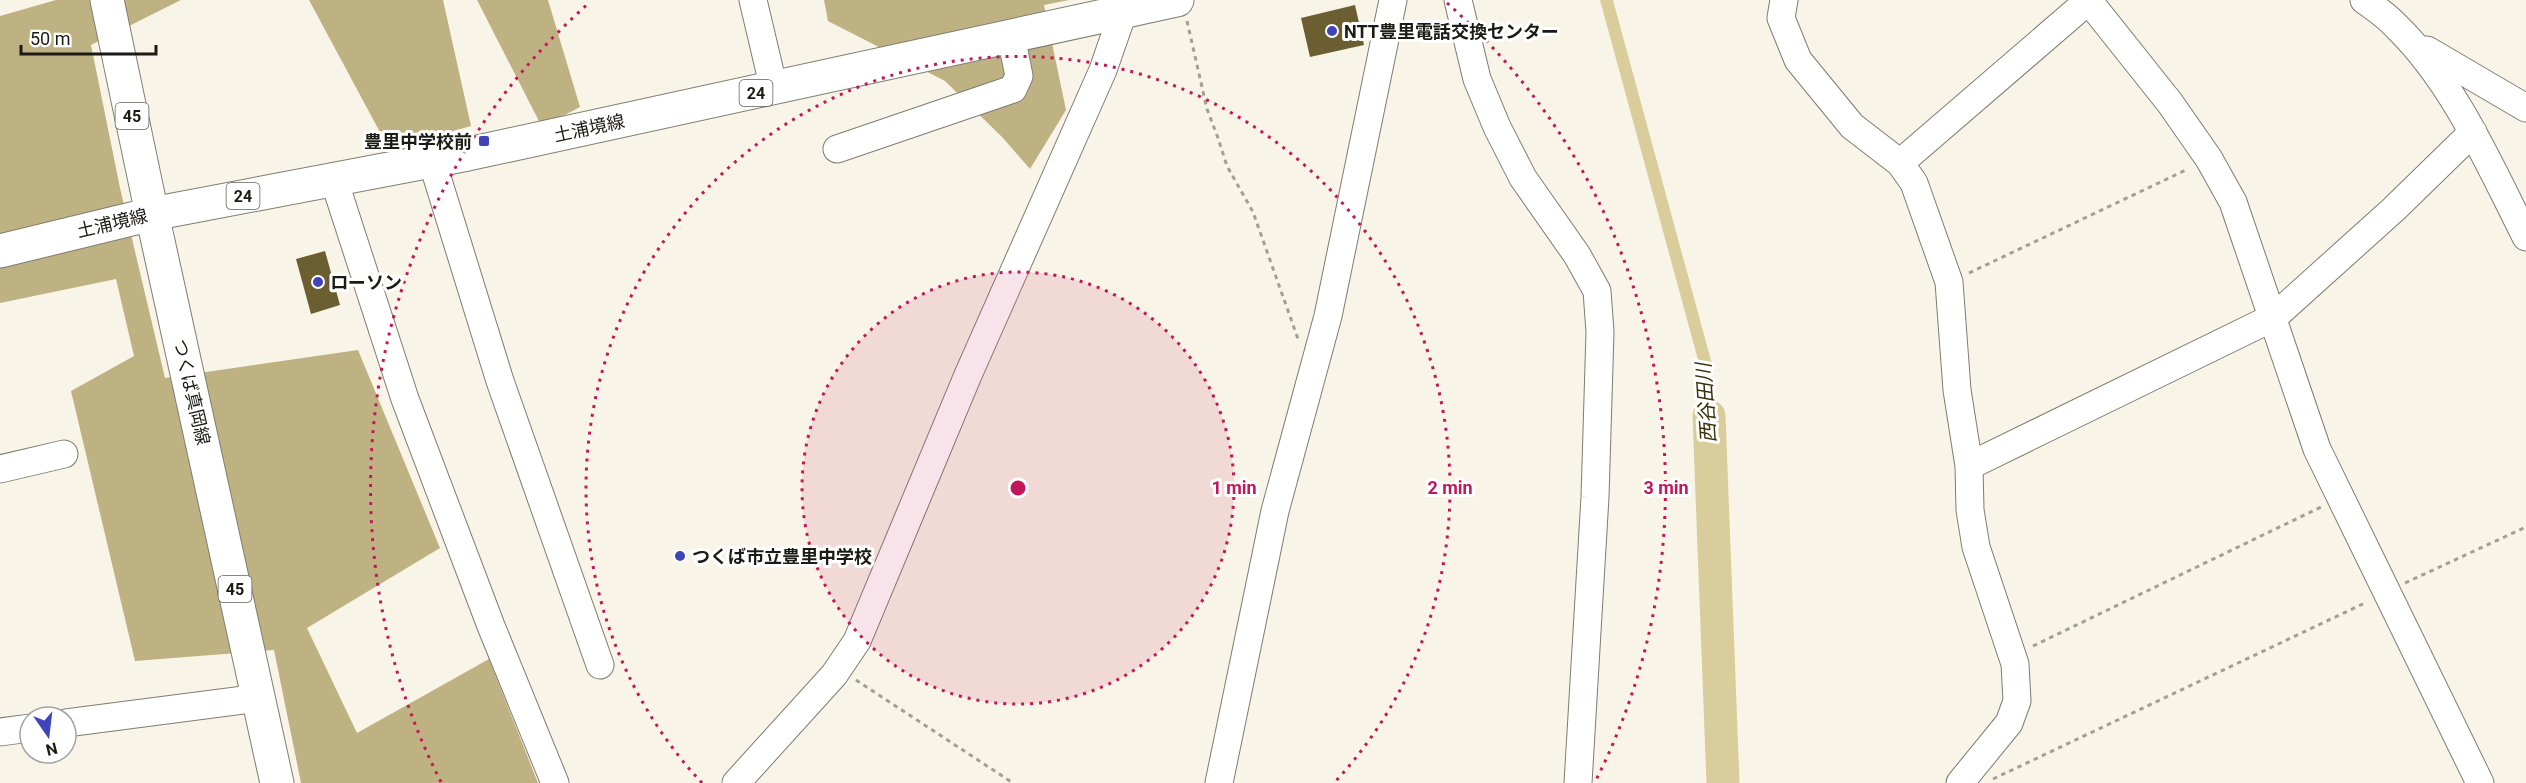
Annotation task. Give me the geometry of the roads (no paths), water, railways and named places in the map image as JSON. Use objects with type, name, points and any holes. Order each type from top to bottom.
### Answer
[{"type":"main road","name":"つくば真岡線","points":[[107,0],[277,783]]},
{"type":"main road","name":"土浦境線","points":[[0,251],[152,214],[432,161],[774,89],[1118,12],[1180,6]]},
{"type":"street","points":[[753,0],[774,89]]},
{"type":"street","points":[[1219,783],[1275,511],[1328,316],[1393,0]]},
{"type":"street","points":[[1458,0],[1478,79],[1497,127],[1523,177],[1577,255],[1597,291],[1600,332],[1595,497],[1578,783]]},
{"type":"street","points":[[1784,0],[1781,18],[1798,60],[1852,126],[1900,163],[1914,183],[1948,282],[1957,390],[1969,466],[1970,510],[1976,547],[2015,664],[2017,701],[2009,723],[1960,783]]},
{"type":"street","points":[[1900,163],[2088,0],[2170,103],[2209,159],[2233,202],[2317,449],[2480,783]]},
{"type":"street","points":[[2364,0],[2396,26],[2417,50],[2473,132],[2526,237]]},
{"type":"street","points":[[736,783],[838,668],[857,641],[968,375],[1104,70],[1120,21],[1118,12]]},
{"type":"street","points":[[837,149],[1013,89],[1019,76],[1011,36]]},
{"type":"street","points":[[2417,50],[2427,50],[2526,108]]},
{"type":"street","points":[[1969,466],[2274,317],[2394,209],[2473,132]]},
{"type":"street","points":[[432,161],[500,381],[600,665]]},
{"type":"street","points":[[334,180],[405,399],[491,626],[555,783]]},
{"type":"street","points":[[0,469],[64,454]]},
{"type":"street","points":[[78,721],[259,698]]},
{"type":"street","points":[[0,732],[18,730]]},
{"type":"water","points":[[1600,0],[1613,0],[1712,364],[1718,461],[1706,461],[1700,367]]},
{"type":"waterway","name":"西谷田川","points":[[1709,416],[1723,783]]},
{"type":"place","name":"NTT豊里電話交換センター","points":[[1332,31]]},
{"type":"place","name":"豊里中学校前","points":[[484,141]]},
{"type":"place","name":"ローソン","points":[[318,282]]},
{"type":"place","name":"つくば市立豊里中学校","points":[[680,556]]}]
